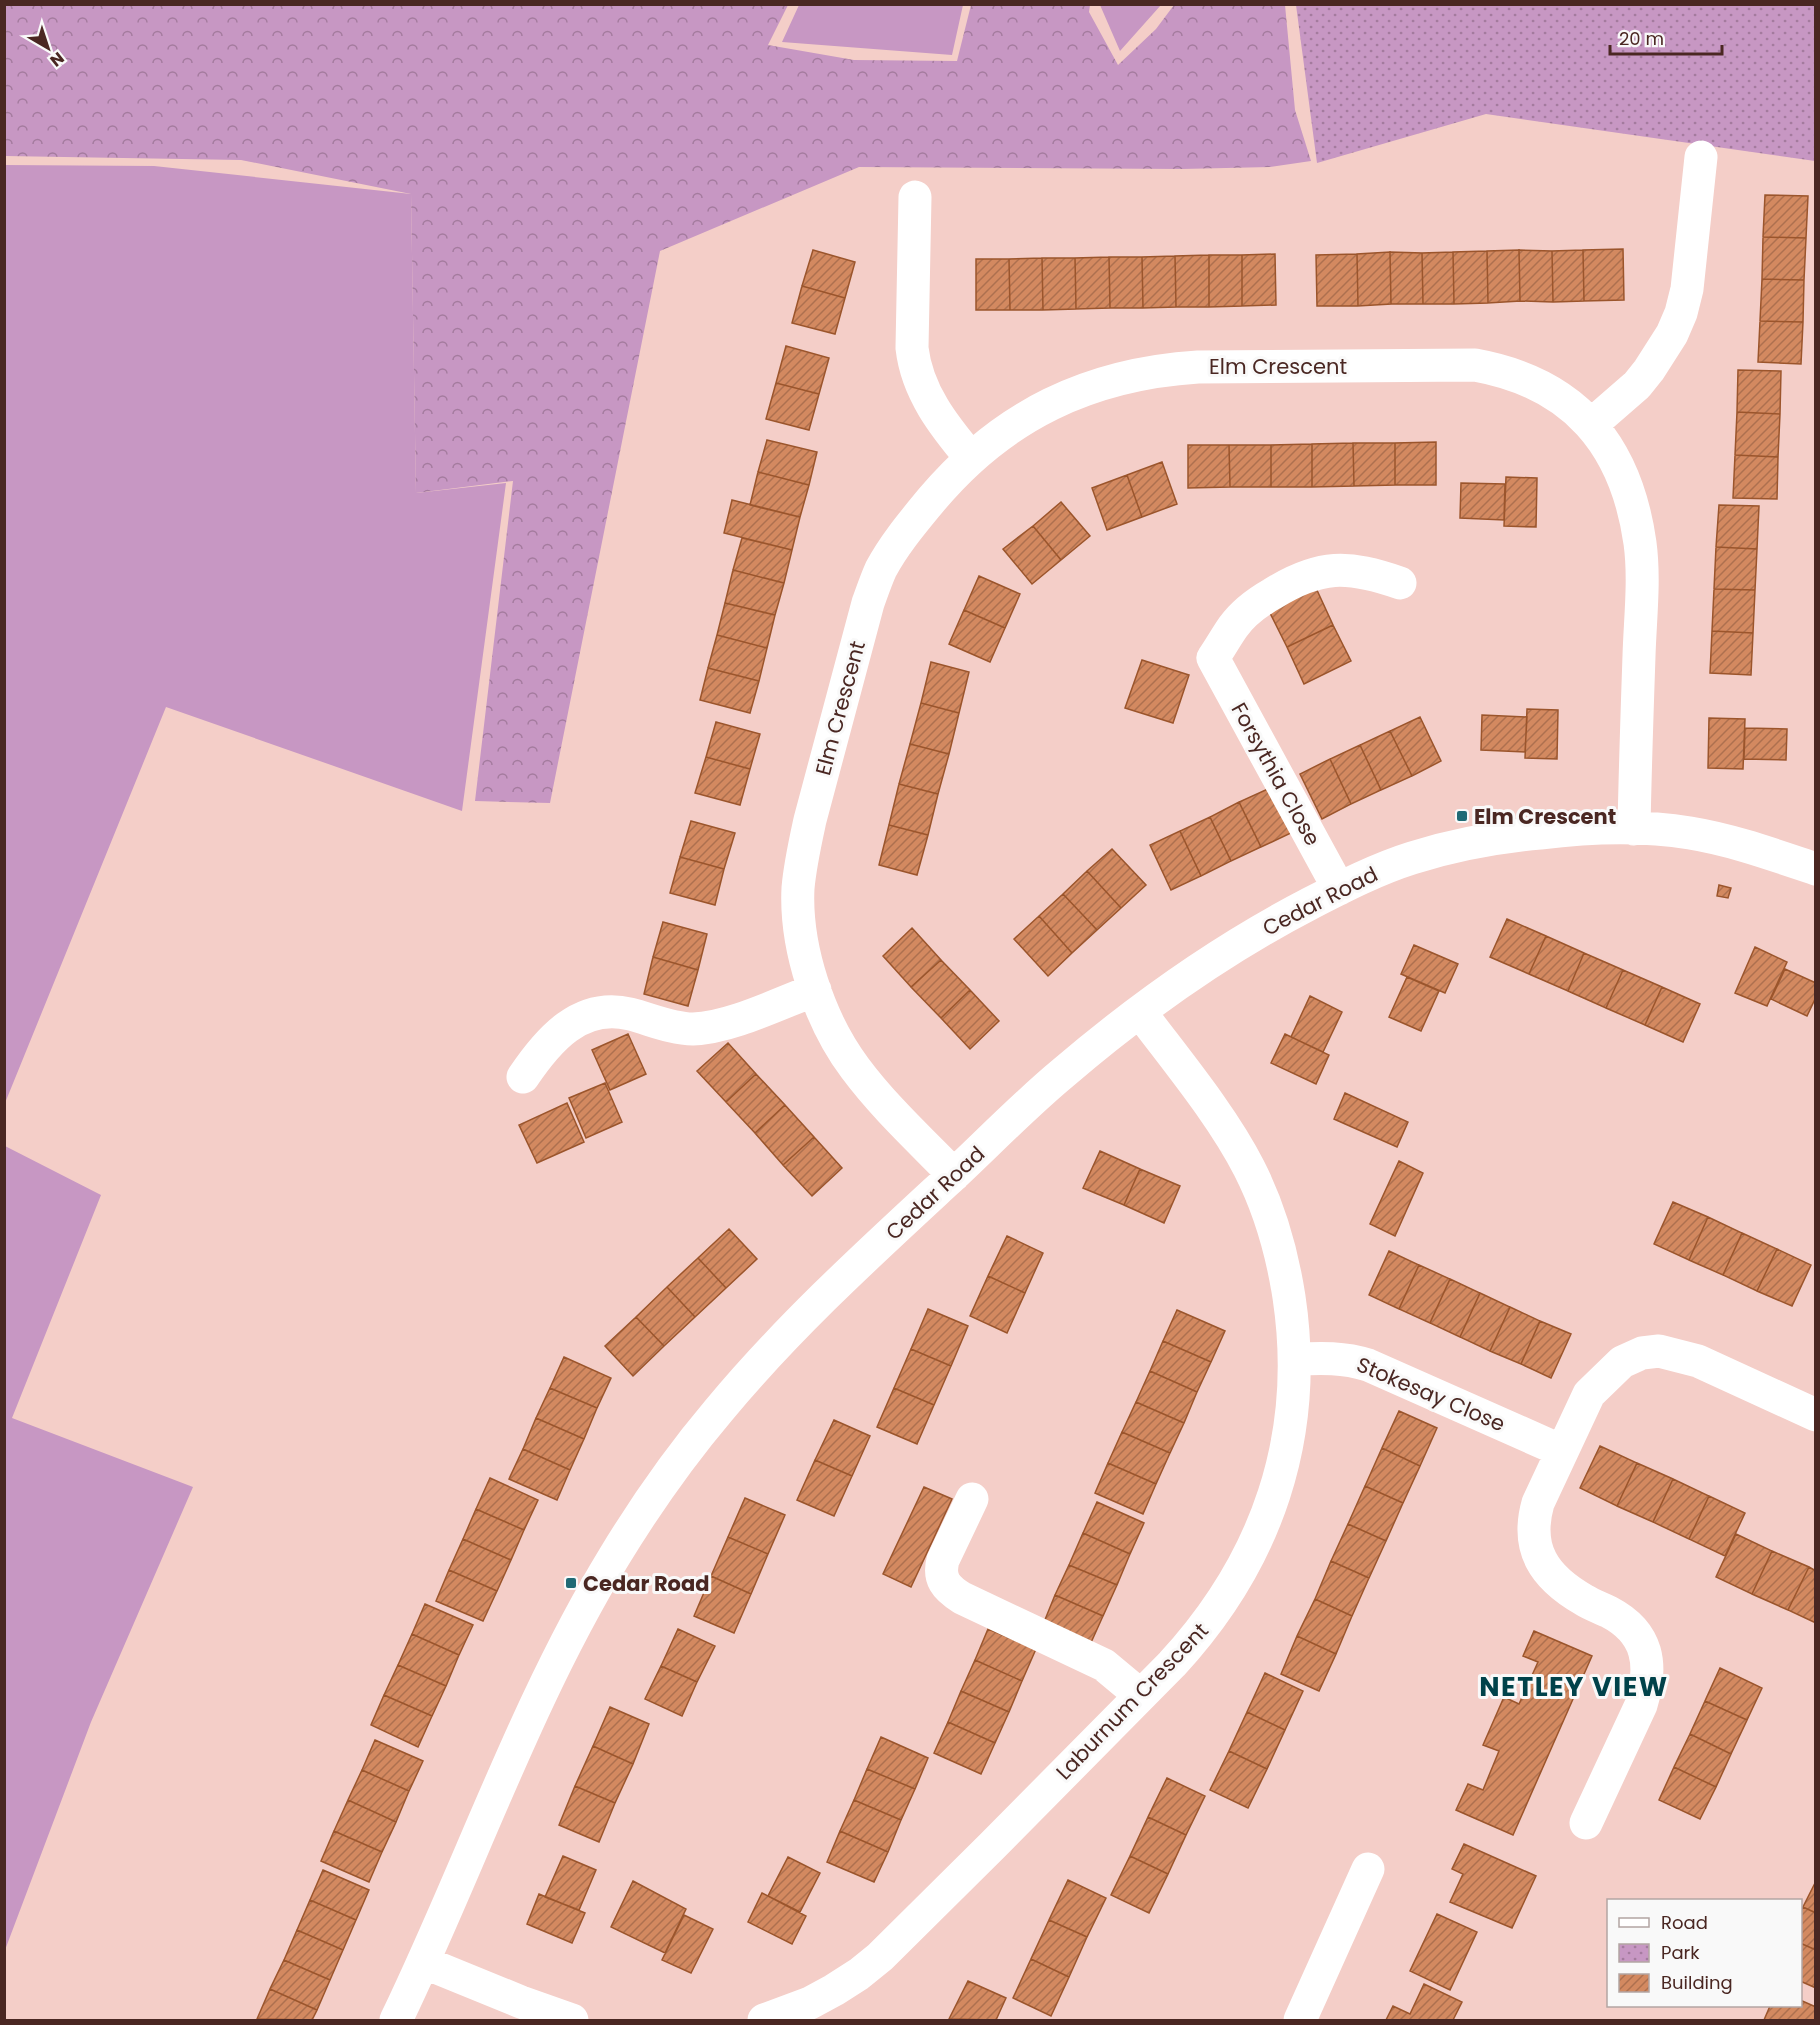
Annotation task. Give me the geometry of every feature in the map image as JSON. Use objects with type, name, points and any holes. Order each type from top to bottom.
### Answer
[{"type":"street","points":[[1591,425],[1637,385],[1672,334],[1681,313],[1687,289],[1701,157]]},
{"type":"street","points":[[915,197],[912,348],[914,366],[928,400],[955,439],[972,458]]},
{"type":"street","name":"Elm Crescent","points":[[954,1175],[895,1114],[853,1066],[837,1039],[815,990],[803,949],[798,889],[802,856],[822,774],[868,603],[881,570],[897,544],[958,469],[1008,428],[1036,411],[1083,390],[1123,377],[1159,369],[1198,367],[1474,365],[1497,369],[1543,387],[1566,403],[1591,425],[1611,450],[1620,468],[1636,519],[1640,545],[1634,829]]},
{"type":"street","name":"Forsythia Close","points":[[1339,889],[1213,658],[1234,625],[1258,602],[1294,580],[1320,571],[1348,571],[1374,574],[1401,583]]},
{"type":"street","name":"Cedar Road","points":[[396,2020],[524,1734],[577,1622],[615,1556],[651,1502],[712,1418],[762,1361],[837,1285],[1058,1076],[1140,1012],[1235,946],[1339,889],[1380,869],[1416,857],[1504,837],[1568,830],[1634,829],[1689,833],[1732,843],[1815,869]]},
{"type":"street","points":[[523,1077],[551,1040],[582,1018],[597,1012],[627,1013],[690,1029],[725,1023],[815,990]]},
{"type":"street","name":"Laburnum Crescent","points":[[764,2020],[823,2010],[992,1846],[1199,1635],[1237,1577],[1271,1505],[1283,1468],[1291,1430],[1295,1359],[1292,1318],[1278,1239],[1266,1204],[1248,1167],[1222,1124],[1140,1012]]},
{"type":"street","points":[[1586,1823],[1641,1705],[1647,1687],[1648,1672],[1647,1657],[1642,1643],[1633,1630],[1615,1616],[1565,1588],[1539,1556],[1533,1539],[1533,1520],[1538,1503],[1589,1394],[1622,1362],[1642,1353],[1659,1351],[1678,1354],[1698,1361],[1815,1415]]},
{"type":"street","name":"Stokesay Close","points":[[1295,1359],[1331,1357],[1359,1362],[1562,1451]]},
{"type":"street","points":[[972,1499],[940,1569],[945,1585],[962,1598],[1104,1665],[1140,1695]]},
{"type":"street","points":[[1300,2020],[1368,1869]]},
{"type":"street","points":[[423,1962],[572,2020]]},
{"type":"green space","points":[[799,4],[963,5],[952,55],[782,42]]},
{"type":"green space","points":[[1100,4],[1161,5],[1120,51]]},
{"type":"green space","points":[[5,5],[788,5],[768,45],[854,60],[957,61],[971,5],[1090,5],[1089,12],[1118,65],[1156,29],[1174,5],[1285,5],[1295,110],[1311,161],[1270,167],[1182,169],[859,167],[660,251],[550,803],[475,801],[513,481],[416,493],[411,194],[241,160],[5,156]]},
{"type":"green space","points":[[1296,5],[1815,5],[1815,161],[1486,114],[1317,163]]},
{"type":"green space","points":[[5,165],[154,166],[411,194],[416,493],[506,483],[462,811],[166,707],[5,1103]]},
{"type":"green space","points":[[5,1146],[101,1195],[12,1418],[193,1487],[91,1722],[5,1950]]},
{"type":"building","points":[[1765,195],[1808,196],[1806,238],[1763,237]]},
{"type":"building","points":[[1763,237],[1806,238],[1804,280],[1762,279]]},
{"type":"building","points":[[1623,249],[1624,300],[1584,301],[1583,250]]},
{"type":"building","points":[[813,250],[855,262],[845,298],[802,286]]},
{"type":"building","points":[[1519,250],[1520,301],[1488,303],[1487,251]]},
{"type":"building","points":[[1519,250],[1552,251],[1553,302],[1520,301]]},
{"type":"building","points":[[1583,250],[1584,301],[1553,302],[1552,251]]},
{"type":"building","points":[[1487,251],[1488,303],[1454,304],[1453,252]]},
{"type":"building","points":[[1390,252],[1391,304],[1358,306],[1357,254]]},
{"type":"building","points":[[1390,252],[1422,253],[1423,304],[1391,304]]},
{"type":"building","points":[[1453,252],[1454,304],[1423,304],[1422,253]]},
{"type":"building","points":[[1275,254],[1276,305],[1242,306],[1242,255]]},
{"type":"building","points":[[1357,254],[1358,306],[1317,306],[1316,255]]},
{"type":"building","points":[[1209,255],[1209,307],[1176,307],[1175,256]]},
{"type":"building","points":[[1209,255],[1242,255],[1242,306],[1209,307]]},
{"type":"building","points":[[1175,256],[1176,307],[1143,308],[1142,257]]},
{"type":"building","points":[[1109,257],[1110,308],[1076,309],[1075,258]]},
{"type":"building","points":[[1109,257],[1142,257],[1143,308],[1110,308]]},
{"type":"building","points":[[1042,258],[1043,310],[1010,310],[1009,259]]},
{"type":"building","points":[[1042,258],[1075,258],[1076,309],[1043,310]]},
{"type":"building","points":[[976,259],[1009,259],[1010,310],[976,310]]},
{"type":"building","points":[[1762,279],[1804,280],[1803,322],[1760,321]]},
{"type":"building","points":[[802,286],[845,298],[835,334],[792,323]]},
{"type":"building","points":[[1760,321],[1803,322],[1801,364],[1758,362]]},
{"type":"building","points":[[786,346],[829,358],[819,394],[776,383]]},
{"type":"building","points":[[1738,370],[1781,371],[1780,414],[1737,412]]},
{"type":"building","points":[[776,383],[819,394],[809,430],[766,419]]},
{"type":"building","points":[[1737,412],[1780,414],[1778,457],[1735,455]]},
{"type":"building","points":[[767,440],[817,452],[809,485],[758,472]]},
{"type":"building","points":[[1436,442],[1436,485],[1395,485],[1395,443]]},
{"type":"building","points":[[1353,443],[1354,486],[1312,487],[1312,444]]},
{"type":"building","points":[[1353,443],[1395,443],[1395,485],[1354,486]]},
{"type":"building","points":[[1312,444],[1312,487],[1271,487],[1271,445]]},
{"type":"building","points":[[1188,445],[1229,445],[1230,487],[1188,488]]},
{"type":"building","points":[[1229,445],[1271,445],[1271,487],[1230,487]]},
{"type":"building","points":[[1735,455],[1778,457],[1777,499],[1733,498]]},
{"type":"building","points":[[1162,462],[1177,504],[1142,517],[1127,475]]},
{"type":"building","points":[[758,472],[809,485],[800,517],[750,505]]},
{"type":"building","points":[[1127,475],[1142,517],[1107,530],[1092,488]]},
{"type":"building","points":[[1506,477],[1537,478],[1536,527],[1504,526]]},
{"type":"building","points":[[1461,483],[1505,484],[1504,520],[1460,518]]},
{"type":"building","points":[[732,500],[800,517],[792,550],[724,533]]},
{"type":"building","points":[[1061,502],[1090,536],[1061,560],[1033,526]]},
{"type":"building","points":[[1719,505],[1759,506],[1757,549],[1716,547]]},
{"type":"building","points":[[1033,526],[1061,560],[1032,584],[1003,549]]},
{"type":"building","points":[[742,538],[792,550],[784,583],[733,570]]},
{"type":"building","points":[[1716,547],[1757,549],[1755,590],[1714,589]]},
{"type":"building","points":[[733,570],[784,583],[775,615],[725,603]]},
{"type":"building","points":[[979,576],[1020,594],[1005,628],[964,610]]},
{"type":"building","points":[[1316,588],[1333,625],[1287,647],[1269,611]]},
{"type":"building","points":[[1714,589],[1755,590],[1753,633],[1712,631]]},
{"type":"building","points":[[725,603],[775,615],[767,648],[717,635]]},
{"type":"building","points":[[964,610],[1005,628],[990,662],[949,644]]},
{"type":"building","points":[[1333,625],[1351,661],[1304,684],[1287,647]]},
{"type":"building","points":[[1712,631],[1753,633],[1751,675],[1710,673]]},
{"type":"building","points":[[717,635],[767,648],[759,681],[708,668]]},
{"type":"building","points":[[1142,660],[1189,675],[1173,723],[1125,708]]},
{"type":"building","points":[[931,662],[969,672],[959,713],[921,703]]},
{"type":"building","points":[[708,668],[759,681],[750,713],[700,700]]},
{"type":"building","points":[[921,703],[959,713],[949,754],[910,744]]},
{"type":"building","points":[[1527,709],[1558,710],[1557,759],[1525,758]]},
{"type":"building","points":[[1482,715],[1527,717],[1525,752],[1481,750]]},
{"type":"building","points":[[1420,717],[1441,761],[1412,776],[1390,731]]},
{"type":"building","points":[[1709,718],[1745,719],[1743,769],[1708,768]]},
{"type":"building","points":[[716,722],[760,734],[750,769],[706,757]]},
{"type":"building","points":[[1745,728],[1787,729],[1786,760],[1744,759]]},
{"type":"building","points":[[1390,731],[1412,776],[1381,790],[1360,745]]},
{"type":"building","points":[[910,744],[949,754],[938,794],[899,784]]},
{"type":"building","points":[[1360,745],[1381,790],[1351,804],[1330,759]]},
{"type":"building","points":[[706,757],[750,769],[740,805],[695,793]]},
{"type":"building","points":[[1330,759],[1351,804],[1322,819],[1300,774]]},
{"type":"building","points":[[899,784],[938,794],[928,835],[889,825]]},
{"type":"building","points":[[1270,788],[1291,833],[1261,847],[1239,802]]},
{"type":"building","points":[[1239,802],[1261,847],[1231,861],[1210,817]]},
{"type":"building","points":[[1210,817],[1231,861],[1201,876],[1180,831]]},
{"type":"building","points":[[691,821],[735,833],[724,869],[680,857]]},
{"type":"building","points":[[889,825],[928,835],[917,875],[879,865]]},
{"type":"building","points":[[1180,831],[1201,876],[1171,890],[1150,845]]},
{"type":"building","points":[[1112,849],[1146,885],[1121,908],[1087,871]]},
{"type":"building","points":[[680,857],[724,869],[715,905],[670,893]]},
{"type":"building","points":[[1087,871],[1121,908],[1097,930],[1063,894]]},
{"type":"building","points":[[1719,885],[1731,888],[1728,898],[1717,896]]},
{"type":"building","points":[[1063,894],[1097,930],[1072,953],[1039,916]]},
{"type":"building","points":[[1039,916],[1072,953],[1048,976],[1014,939]]},
{"type":"building","points":[[1507,919],[1546,936],[1529,974],[1490,957]]},
{"type":"building","points":[[663,922],[707,934],[698,970],[653,957]]},
{"type":"building","points":[[912,928],[941,960],[911,987],[883,956]]},
{"type":"building","points":[[1546,936],[1584,953],[1568,991],[1529,974]]},
{"type":"building","points":[[1414,945],[1458,964],[1445,993],[1401,974]]},
{"type":"building","points":[[1755,947],[1787,962],[1767,1006],[1735,993]]},
{"type":"building","points":[[1584,953],[1623,970],[1606,1008],[1568,991]]},
{"type":"building","points":[[653,957],[698,970],[688,1006],[644,994]]},
{"type":"building","points":[[941,960],[970,990],[941,1018],[911,987]]},
{"type":"building","points":[[1785,969],[1816,983],[1816,997],[1807,1016],[1771,999]]},
{"type":"building","points":[[1623,970],[1662,987],[1645,1025],[1606,1008]]},
{"type":"building","points":[[1407,977],[1439,991],[1421,1031],[1389,1017]]},
{"type":"building","points":[[1662,987],[1700,1004],[1683,1042],[1645,1025]]},
{"type":"building","points":[[970,990],[999,1021],[970,1049],[941,1018]]},
{"type":"building","points":[[1310,996],[1342,1012],[1323,1052],[1291,1037]]},
{"type":"building","points":[[628,1034],[646,1074],[610,1090],[592,1050]]},
{"type":"building","points":[[1285,1034],[1329,1055],[1316,1084],[1271,1063]]},
{"type":"building","points":[[728,1043],[756,1074],[726,1102],[697,1071]]},
{"type":"building","points":[[756,1074],[785,1105],[755,1133],[726,1102]]},
{"type":"building","points":[[605,1083],[622,1122],[586,1138],[569,1098]]},
{"type":"building","points":[[1345,1093],[1408,1122],[1397,1147],[1334,1119]]},
{"type":"building","points":[[567,1103],[584,1142],[537,1163],[519,1125]]},
{"type":"building","points":[[785,1105],[814,1137],[783,1165],[755,1133]]},
{"type":"building","points":[[814,1137],[842,1168],[812,1196],[783,1165]]},
{"type":"building","points":[[1100,1151],[1140,1169],[1124,1205],[1083,1188]]},
{"type":"building","points":[[1399,1161],[1423,1173],[1395,1236],[1370,1224]]},
{"type":"building","points":[[1140,1169],[1180,1186],[1164,1223],[1124,1205]]},
{"type":"building","points":[[1673,1202],[1708,1217],[1689,1260],[1654,1244]]},
{"type":"building","points":[[1708,1217],[1742,1233],[1723,1275],[1689,1260]]},
{"type":"building","points":[[729,1229],[757,1259],[726,1288],[698,1258]]},
{"type":"building","points":[[1742,1233],[1777,1249],[1757,1291],[1723,1275]]},
{"type":"building","points":[[1007,1236],[1043,1253],[1025,1293],[988,1276]]},
{"type":"building","points":[[1777,1249],[1811,1265],[1792,1306],[1757,1291]]},
{"type":"building","points":[[1389,1251],[1419,1265],[1399,1309],[1369,1295]]},
{"type":"building","points":[[698,1258],[726,1288],[695,1317],[667,1287]]},
{"type":"building","points":[[1419,1265],[1450,1279],[1430,1323],[1399,1309]]},
{"type":"building","points":[[988,1276],[1025,1293],[1007,1333],[970,1316]]},
{"type":"building","points":[[1450,1279],[1480,1293],[1460,1337],[1430,1323]]},
{"type":"building","points":[[667,1287],[695,1317],[664,1346],[636,1317]]},
{"type":"building","points":[[1480,1293],[1510,1307],[1490,1351],[1460,1337]]},
{"type":"building","points":[[1510,1307],[1540,1321],[1521,1364],[1490,1351]]},
{"type":"building","points":[[928,1309],[968,1326],[951,1366],[911,1349]]},
{"type":"building","points":[[1177,1310],[1225,1331],[1211,1362],[1163,1341]]},
{"type":"building","points":[[636,1317],[664,1346],[633,1376],[605,1346]]},
{"type":"building","points":[[1540,1321],[1571,1334],[1551,1378],[1521,1364]]},
{"type":"building","points":[[1163,1341],[1211,1362],[1197,1392],[1150,1371]]},
{"type":"building","points":[[911,1349],[951,1366],[934,1405],[894,1388]]},
{"type":"building","points":[[564,1357],[611,1378],[597,1408],[550,1388]]},
{"type":"building","points":[[1150,1371],[1197,1392],[1184,1423],[1136,1402]]},
{"type":"building","points":[[550,1388],[597,1408],[584,1439],[536,1418]]},
{"type":"building","points":[[894,1388],[934,1405],[917,1444],[877,1427]]},
{"type":"building","points":[[1136,1402],[1184,1423],[1170,1453],[1122,1432]]},
{"type":"building","points":[[1399,1411],[1437,1428],[1420,1466],[1382,1448]]},
{"type":"building","points":[[536,1418],[584,1439],[570,1470],[523,1449]]},
{"type":"building","points":[[834,1420],[870,1436],[852,1476],[815,1460]]},
{"type":"building","points":[[1122,1432],[1170,1453],[1156,1484],[1108,1463]]},
{"type":"building","points":[[1600,1446],[1637,1463],[1617,1506],[1580,1488]]},
{"type":"building","points":[[1382,1448],[1420,1466],[1403,1503],[1365,1486]]},
{"type":"building","points":[[523,1449],[570,1470],[557,1500],[509,1479]]},
{"type":"building","points":[[815,1460],[852,1476],[834,1516],[797,1500]]},
{"type":"building","points":[[1108,1463],[1156,1484],[1143,1514],[1095,1493]]},
{"type":"building","points":[[1637,1463],[1673,1479],[1653,1522],[1617,1506]]},
{"type":"building","points":[[490,1478],[538,1500],[524,1530],[476,1509]]},
{"type":"building","points":[[1673,1479],[1709,1496],[1689,1539],[1653,1522]]},
{"type":"building","points":[[1365,1486],[1403,1503],[1386,1541],[1348,1524]]},
{"type":"building","points":[[924,1487],[952,1499],[911,1587],[883,1574]]},
{"type":"building","points":[[1709,1496],[1745,1513],[1725,1556],[1689,1539]]},
{"type":"building","points":[[745,1498],[785,1515],[768,1554],[728,1537]]},
{"type":"building","points":[[1097,1502],[1144,1523],[1130,1554],[1083,1533]]},
{"type":"building","points":[[476,1509],[524,1530],[511,1560],[463,1539]]},
{"type":"building","points":[[1348,1524],[1386,1541],[1369,1578],[1331,1561]]},
{"type":"building","points":[[1083,1533],[1130,1554],[1117,1585],[1069,1565]]},
{"type":"building","points":[[1736,1534],[1772,1551],[1752,1594],[1716,1577]]},
{"type":"building","points":[[728,1537],[768,1554],[751,1594],[711,1576]]},
{"type":"building","points":[[463,1539],[511,1560],[497,1591],[449,1570]]},
{"type":"building","points":[[1772,1551],[1809,1567],[1788,1610],[1752,1594]]},
{"type":"building","points":[[1331,1561],[1369,1578],[1352,1616],[1315,1599]]},
{"type":"building","points":[[1069,1565],[1117,1585],[1103,1616],[1055,1595]]},
{"type":"building","points":[[1809,1567],[1816,1571],[1816,1623],[1788,1610]]},
{"type":"building","points":[[449,1570],[497,1591],[483,1621],[436,1601]]},
{"type":"building","points":[[711,1576],[751,1594],[734,1633],[694,1616]]},
{"type":"building","points":[[1055,1595],[1103,1616],[1089,1647],[1042,1627]]},
{"type":"building","points":[[1315,1599],[1352,1616],[1336,1654],[1297,1636]]},
{"type":"building","points":[[425,1604],[473,1625],[459,1655],[412,1634]]},
{"type":"building","points":[[678,1629],[715,1646],[697,1682],[661,1666]]},
{"type":"building","points":[[988,1629],[1036,1649],[1022,1681],[975,1660]]},
{"type":"building","points":[[1534,1631],[1592,1656],[1513,1835],[1456,1810],[1468,1784],[1483,1790],[1499,1751],[1483,1745],[1504,1697],[1519,1704],[1538,1662],[1523,1656]]},
{"type":"building","points":[[412,1634],[459,1655],[446,1686],[398,1665]]},
{"type":"building","points":[[1297,1636],[1336,1654],[1319,1691],[1281,1674]]},
{"type":"building","points":[[975,1660],[1022,1681],[1009,1712],[961,1691]]},
{"type":"building","points":[[398,1665],[446,1686],[432,1716],[384,1695]]},
{"type":"building","points":[[661,1666],[697,1682],[682,1716],[645,1699]]},
{"type":"building","points":[[1720,1668],[1762,1688],[1747,1720],[1705,1701]]},
{"type":"building","points":[[1265,1673],[1303,1691],[1285,1730],[1247,1712]]},
{"type":"building","points":[[961,1691],[1009,1712],[995,1743],[948,1722]]},
{"type":"building","points":[[384,1695],[432,1716],[418,1747],[371,1725]]},
{"type":"building","points":[[1705,1701],[1747,1720],[1731,1754],[1690,1734]]},
{"type":"building","points":[[610,1707],[649,1724],[633,1764],[593,1746]]},
{"type":"building","points":[[1247,1712],[1285,1730],[1267,1769],[1229,1751]]},
{"type":"building","points":[[948,1722],[995,1743],[981,1774],[934,1753]]},
{"type":"building","points":[[1690,1734],[1731,1754],[1716,1787],[1674,1767]]},
{"type":"building","points":[[881,1737],[928,1758],[915,1789],[867,1769]]},
{"type":"building","points":[[375,1740],[423,1761],[409,1791],[362,1770]]},
{"type":"building","points":[[593,1746],[633,1764],[615,1803],[575,1786]]},
{"type":"building","points":[[1229,1751],[1267,1769],[1248,1808],[1210,1790]]},
{"type":"building","points":[[1674,1767],[1716,1787],[1700,1819],[1659,1800]]},
{"type":"building","points":[[867,1769],[915,1789],[901,1820],[854,1800]]},
{"type":"building","points":[[362,1770],[409,1791],[396,1822],[348,1800]]},
{"type":"building","points":[[1167,1778],[1205,1796],[1186,1835],[1148,1817]]},
{"type":"building","points":[[575,1786],[615,1803],[599,1842],[559,1825]]},
{"type":"building","points":[[348,1800],[396,1822],[382,1852],[334,1831]]},
{"type":"building","points":[[854,1800],[901,1820],[888,1852],[840,1831]]},
{"type":"building","points":[[1148,1817],[1186,1835],[1168,1874],[1130,1856]]},
{"type":"building","points":[[334,1831],[382,1852],[369,1882],[321,1861]]},
{"type":"building","points":[[840,1831],[888,1852],[874,1882],[827,1862]]},
{"type":"building","points":[[1464,1844],[1536,1876],[1512,1928],[1450,1902],[1463,1874],[1452,1869]]},
{"type":"building","points":[[563,1856],[596,1870],[579,1910],[545,1897]]},
{"type":"building","points":[[1130,1856],[1168,1874],[1149,1913],[1111,1895]]},
{"type":"building","points":[[788,1857],[820,1873],[800,1912],[768,1896]]},
{"type":"building","points":[[323,1870],[369,1890],[356,1920],[310,1900]]},
{"type":"building","points":[[1068,1880],[1106,1898],[1087,1937],[1049,1920]]},
{"type":"building","points":[[633,1881],[686,1909],[665,1953],[611,1927]]},
{"type":"building","points":[[1816,1881],[1816,1913],[1803,1907]]},
{"type":"building","points":[[762,1893],[806,1916],[792,1944],[748,1922]]},
{"type":"building","points":[[539,1894],[585,1913],[572,1943],[527,1924]]},
{"type":"building","points":[[310,1900],[356,1920],[343,1950],[297,1930]]},
{"type":"building","points":[[1803,1907],[1816,1913],[1816,1950],[1802,1944]]},
{"type":"building","points":[[1437,1914],[1477,1932],[1450,1990],[1410,1971]]},
{"type":"building","points":[[684,1915],[713,1929],[691,1973],[662,1960]]},
{"type":"building","points":[[1049,1920],[1087,1937],[1069,1977],[1031,1959]]},
{"type":"building","points":[[297,1930],[343,1950],[330,1980],[284,1960]]},
{"type":"building","points":[[1802,1944],[1816,1950],[1816,1988],[1802,1982]]},
{"type":"building","points":[[1031,1959],[1069,1977],[1051,2016],[1013,1998]]},
{"type":"building","points":[[284,1960],[330,1980],[317,2010],[270,1989]]},
{"type":"building","points":[[968,1981],[1006,1998],[996,2020],[949,2019]]},
{"type":"building","points":[[1424,1984],[1462,2002],[1453,2020],[1386,2020],[1393,2006],[1410,2014]]},
{"type":"building","points":[[270,1989],[317,2010],[312,2020],[257,2019]]},
{"type":"building","points":[[1802,2001],[1816,2007],[1816,2020],[1764,2020],[1770,2007],[1802,2007]]},
{"type":"place","name":"Elm Crescent","points":[[1462,816]]},
{"type":"place","name":"Cedar Road","points":[[571,1583]]},
{"type":"district","name":"NETLEY VIEW","points":[[1574,1686]]}]
